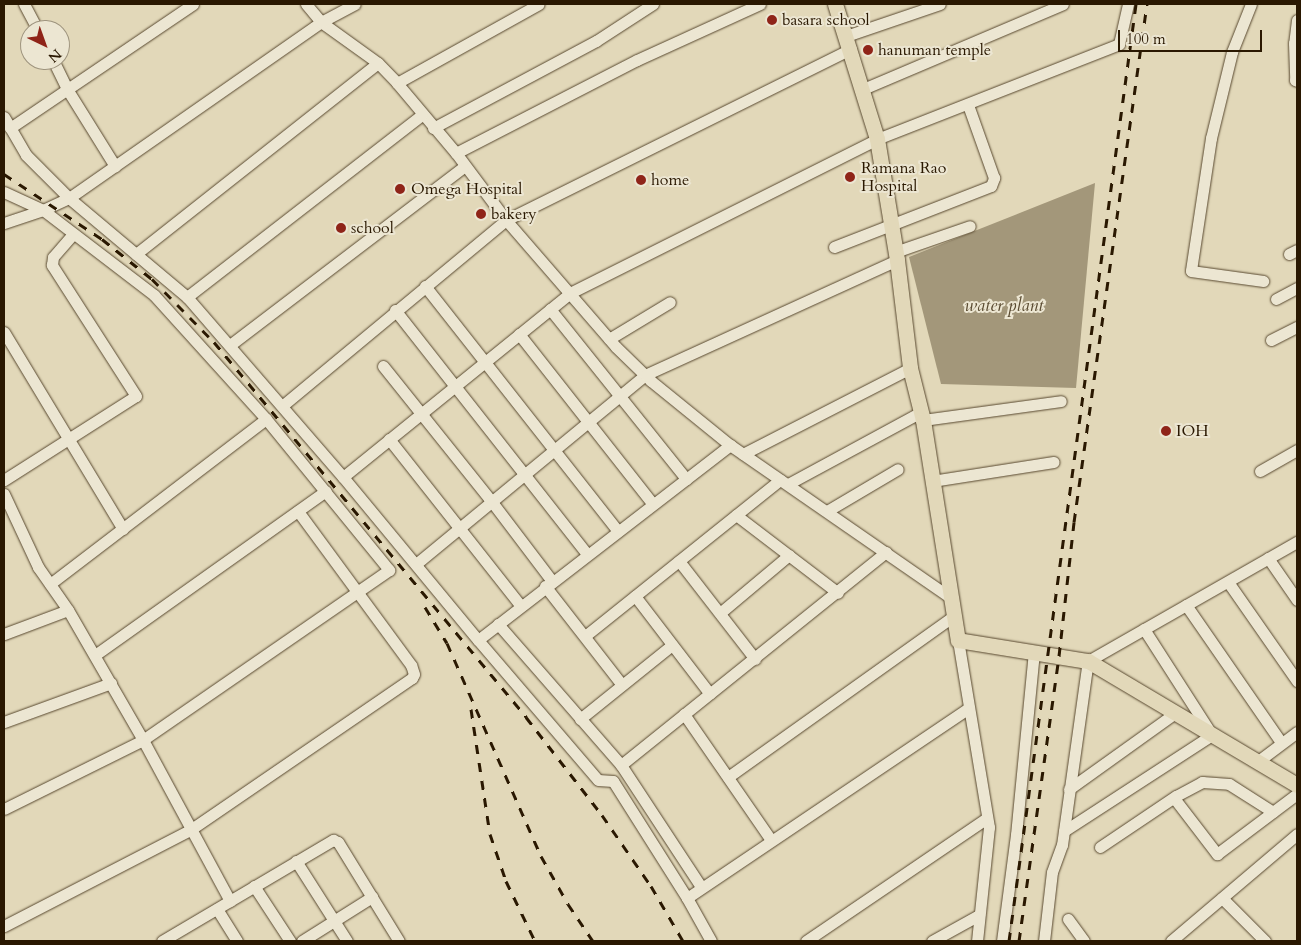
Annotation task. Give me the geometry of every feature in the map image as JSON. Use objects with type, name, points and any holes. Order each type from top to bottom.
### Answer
[{"type":"main road","points":[[835,4],[863,89],[877,140],[896,256],[910,368],[922,416],[958,640],[1088,661],[1297,785]]},
{"type":"street","points":[[24,4],[33,20]]},
{"type":"street","points":[[10,128],[193,4]]},
{"type":"street","points":[[306,4],[322,22],[378,63],[397,83],[456,154],[506,220],[610,339],[645,375],[742,454],[828,511],[951,598]]},
{"type":"street","points":[[4,224],[69,198],[322,22],[355,4]]},
{"type":"street","points":[[397,83],[539,4]]},
{"type":"street","points":[[433,128],[596,41],[653,4]]},
{"type":"street","points":[[456,154],[637,60],[760,4]]},
{"type":"street","points":[[282,406],[395,310],[506,220],[848,43],[940,4]]},
{"type":"street","points":[[863,89],[1062,4]]},
{"type":"street","points":[[343,477],[570,293],[877,140],[1119,44],[1128,4]]},
{"type":"street","points":[[1251,4],[1232,52],[1211,138],[1191,272],[1263,281]]},
{"type":"street","points":[[1297,20],[1294,42],[1295,80],[1297,81]]},
{"type":"street","points":[[136,254],[378,63]]},
{"type":"street","points":[[58,70],[115,166]]},
{"type":"street","points":[[834,247],[991,186],[994,178],[968,105]]},
{"type":"street","points":[[187,297],[422,115]]},
{"type":"street","points":[[4,117],[26,155],[69,198],[187,297],[343,477],[478,640],[598,780],[613,781],[687,898],[711,941]]},
{"type":"street","points":[[230,345],[465,166]]},
{"type":"street","points":[[4,192],[43,210],[154,295],[266,419],[390,570],[143,740],[4,809]]},
{"type":"street","points":[[416,564],[556,451],[645,375],[896,256],[970,226]]},
{"type":"street","points":[[4,480],[136,396],[52,265],[53,257],[73,234]]},
{"type":"street","points":[[425,286],[486,361],[618,531]]},
{"type":"street","points":[[1276,299],[1297,288]]},
{"type":"street","points":[[610,339],[670,302]]},
{"type":"street","points":[[550,309],[686,479]]},
{"type":"street","points":[[395,310],[587,554]]},
{"type":"street","points":[[1272,340],[1297,327]]},
{"type":"street","points":[[4,332],[122,529]]},
{"type":"street","points":[[519,334],[653,504]]},
{"type":"street","points":[[383,366],[492,502],[585,636],[622,685]]},
{"type":"street","points":[[742,454],[910,368]]},
{"type":"street","points":[[585,636],[736,515],[784,482],[922,416],[1060,401]]},
{"type":"street","points":[[50,584],[266,419]]},
{"type":"street","points":[[389,440],[461,528],[520,605]]},
{"type":"street","points":[[478,640],[548,583],[730,445]]},
{"type":"street","points":[[1260,470],[1297,450]]},
{"type":"street","points":[[932,481],[1054,462]]},
{"type":"street","points":[[828,511],[898,469]]},
{"type":"street","points":[[95,654],[326,491]]},
{"type":"street","points":[[4,494],[38,567],[68,610],[95,654],[230,901]]},
{"type":"street","points":[[4,926],[190,830],[412,678],[413,669],[298,511]]},
{"type":"street","points":[[736,515],[838,593]]},
{"type":"street","points":[[1044,941],[1052,872],[1064,831],[1088,661],[1297,542]]},
{"type":"street","points":[[621,765],[838,593],[886,552]]},
{"type":"street","points":[[720,612],[788,555]]},
{"type":"street","points":[[1268,558],[1297,600]]},
{"type":"street","points":[[680,560],[755,659]]},
{"type":"street","points":[[1228,582],[1297,681]]},
{"type":"street","points":[[635,596],[710,694]]},
{"type":"street","points":[[1186,605],[1281,742]]},
{"type":"street","points":[[4,634],[68,610]]},
{"type":"street","points":[[728,777],[954,616]]},
{"type":"street","points":[[498,624],[621,765],[700,887]]},
{"type":"street","points":[[1064,831],[1212,735],[1144,629]]},
{"type":"street","points":[[958,640],[988,827],[977,941]]},
{"type":"street","points":[[580,720],[672,645]]},
{"type":"street","points":[[1002,941],[1016,835],[1034,652]]},
{"type":"street","points":[[4,722],[111,682]]},
{"type":"street","points":[[687,898],[700,887],[969,708]]},
{"type":"street","points":[[1069,788],[1175,713]]},
{"type":"street","points":[[684,714],[771,840]]},
{"type":"street","points":[[1257,762],[1281,742],[1297,732]]},
{"type":"street","points":[[1100,847],[1174,798],[1202,782],[1229,784],[1273,812]]},
{"type":"street","points":[[1174,798],[1218,854],[1297,794]]},
{"type":"street","points":[[810,940],[987,818]]},
{"type":"street","points":[[1171,941],[1297,834]]},
{"type":"street","points":[[162,941],[179,937],[217,909],[254,886],[330,841],[336,841],[399,941]]},
{"type":"street","points":[[296,861],[347,941]]},
{"type":"street","points":[[254,886],[290,941]]},
{"type":"street","points":[[302,941],[372,897]]},
{"type":"street","points":[[1222,898],[1265,941]]},
{"type":"street","points":[[217,909],[237,941]]},
{"type":"street","points":[[932,941],[979,915]]},
{"type":"street","points":[[1068,919],[1084,941]]},
{"type":"water","name":"water plant","points":[[1095,183],[1076,388],[941,384],[909,257]]},
{"type":"railway","points":[[1009,941],[1136,4]]},
{"type":"railway","points":[[1019,941],[1059,656],[1074,522],[1147,4]]},
{"type":"railway","points":[[4,174],[102,239],[152,279],[214,342],[526,717],[602,815],[651,886],[683,941]]},
{"type":"railway","points":[[425,607],[447,643],[541,856],[568,904],[593,941]]},
{"type":"railway","points":[[471,709],[490,834],[506,881],[535,941]]},
{"type":"place","name":"basara school","points":[[772,20]]},
{"type":"place","name":"hanuman temple","points":[[868,50]]},
{"type":"place","name":"Ramana Rao Hospital","points":[[850,177]]},
{"type":"place","name":"home","points":[[641,180]]},
{"type":"place","name":"Omega Hospital","points":[[400,189]]},
{"type":"place","name":"bakery","points":[[481,214]]},
{"type":"place","name":"school","points":[[341,228]]},
{"type":"place","name":"IOH","points":[[1166,431]]}]
